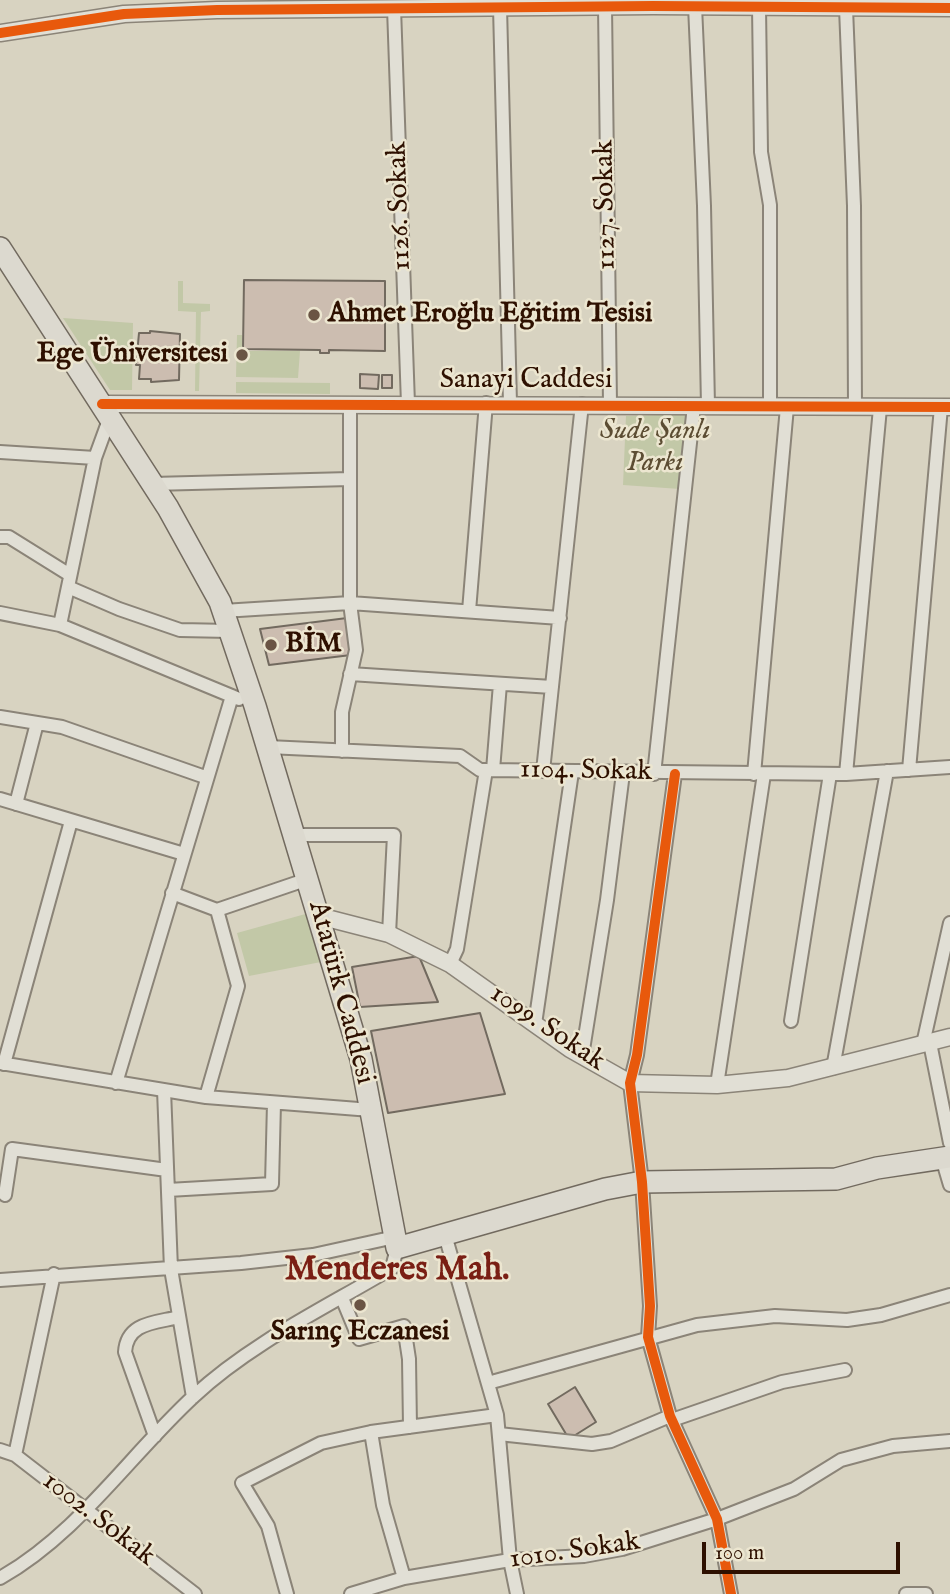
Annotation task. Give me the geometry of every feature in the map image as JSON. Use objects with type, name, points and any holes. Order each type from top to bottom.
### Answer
[{"type":"main road","name":"Atatürk Caddesi","points":[[0,248],[152,484],[226,621],[256,706],[361,1059],[396,1242]]},
{"type":"main road","points":[[396,1242],[445,1234],[605,1189],[642,1182],[836,1179],[947,1152]]},
{"type":"street","points":[[0,33],[124,14],[216,5],[394,8],[653,3],[695,6],[950,8]]},
{"type":"street","points":[[500,6],[510,403]]},
{"type":"street","name":"1127. Sokak","points":[[605,6],[610,404]]},
{"type":"street","points":[[654,774],[701,406],[704,206],[695,6]]},
{"type":"street","points":[[759,7],[761,152],[770,205],[770,407]]},
{"type":"street","name":"1126. Sokak","points":[[394,8],[408,404]]},
{"type":"street","points":[[846,8],[854,206],[855,408]]},
{"type":"street","points":[[468,611],[486,403]]},
{"type":"street","name":"Sanayi Caddesi","points":[[106,410],[486,403],[946,407]]},
{"type":"street","points":[[342,751],[342,712],[356,650],[350,603],[350,404]]},
{"type":"street","points":[[543,771],[582,404]]},
{"type":"street","points":[[717,1085],[759,774],[787,407]]},
{"type":"street","points":[[909,769],[946,407]]},
{"type":"street","points":[[846,774],[880,408]]},
{"type":"street","points":[[60,625],[106,410]]},
{"type":"street","points":[[0,452],[95,458]]},
{"type":"street","points":[[152,484],[350,479]]},
{"type":"street","points":[[0,537],[9,537],[69,581],[119,609],[180,630],[350,603],[560,618]]},
{"type":"street","points":[[0,613],[60,625],[256,706]]},
{"type":"street","points":[[351,674],[552,687]]},
{"type":"street","points":[[450,964],[457,949],[489,770],[500,684]]},
{"type":"street","points":[[116,1083],[205,777],[232,696]]},
{"type":"street","points":[[0,717],[62,727],[205,777]]},
{"type":"street","points":[[16,804],[37,723]]},
{"type":"street","name":"1104. Sokak","points":[[268,747],[460,756],[480,770],[846,774],[950,766]]},
{"type":"street","points":[[833,1068],[887,771]]},
{"type":"street","points":[[535,1024],[572,772]]},
{"type":"street","points":[[582,1056],[607,900],[623,773]]},
{"type":"street","points":[[675,774],[637,1055],[630,1083],[642,1182],[650,1306],[648,1337],[671,1418],[718,1520],[731,1594]]},
{"type":"street","points":[[790,1021],[830,774]]},
{"type":"street","points":[[0,799],[184,854]]},
{"type":"street","points":[[71,821],[2,1063],[206,1097],[371,1110]]},
{"type":"street","points":[[295,835],[394,835],[389,934]]},
{"type":"street","points":[[172,893],[217,910],[308,879]]},
{"type":"street","points":[[206,1097],[238,986],[217,910]]},
{"type":"street","name":"1099. Sokak","points":[[319,916],[389,934],[450,964],[582,1056],[630,1083],[717,1085],[788,1078],[950,1037]]},
{"type":"street","points":[[950,923],[927,1044],[947,1152],[950,1185]]},
{"type":"street","points":[[163,1090],[171,1269],[193,1397]]},
{"type":"street","points":[[168,1190],[272,1184],[274,1102]]},
{"type":"street","points":[[5,1195],[6,1149],[167,1170]]},
{"type":"street","points":[[445,1234],[497,1415],[510,1560],[517,1594]]},
{"type":"street","points":[[0,1279],[171,1269],[313,1255],[396,1242],[392,1268],[233,1362],[193,1397],[84,1511],[38,1554],[0,1578]]},
{"type":"street","points":[[15,1455],[54,1274]]},
{"type":"street","points":[[488,1382],[648,1337],[736,1319],[775,1316],[847,1320],[881,1315],[950,1295]]},
{"type":"street","points":[[342,1298],[359,1339],[404,1326],[409,1359],[410,1427]]},
{"type":"street","points":[[155,1436],[125,1352],[126,1339],[136,1327],[179,1317]]},
{"type":"street","points":[[499,1434],[592,1444],[611,1441],[671,1418],[782,1382],[845,1370]]},
{"type":"street","points":[[287,1594],[268,1526],[242,1483],[321,1443],[371,1432],[497,1415]]},
{"type":"street","points":[[371,1432],[383,1505],[404,1578]]},
{"type":"street","name":"1010. Sokak","points":[[351,1594],[404,1578],[510,1560],[584,1556],[622,1549],[718,1520],[794,1489],[841,1460],[893,1446],[950,1441]]},
{"type":"street","name":"1002. Sokak","points":[[0,1450],[15,1455],[84,1511],[195,1594]]},
{"type":"street","points":[[906,1594],[926,1594]]},
{"type":"green space","points":[[178,281],[183,281],[183,303],[210,304],[210,311],[201,312],[199,391],[195,391],[196,312],[178,311]]},
{"type":"green space","points":[[63,318],[133,323],[132,390],[110,390]]},
{"type":"green space","points":[[237,335],[242,335],[242,351],[300,351],[298,378],[236,377]]},
{"type":"green space","points":[[236,382],[330,383],[330,394],[236,393]]},
{"type":"green space","name":"Sude Şanlı Parkı","points":[[689,414],[680,489],[623,485],[626,416]]},
{"type":"green space","points":[[309,913],[321,962],[249,976],[237,933]]},
{"type":"building","name":"Ahmet Eroğlu Eğitim Tesisi","points":[[244,280],[385,281],[385,351],[329,350],[329,353],[320,353],[320,350],[243,349]]},
{"type":"building","points":[[150,331],[180,334],[179,380],[151,382],[151,379],[139,379],[140,365],[136,365],[139,333]]},
{"type":"building","points":[[360,374],[379,375],[378,389],[360,388]]},
{"type":"building","points":[[382,375],[392,375],[392,388],[382,388]]},
{"type":"building","points":[[347,618],[351,655],[269,665],[260,629]]},
{"type":"building","points":[[419,956],[438,1002],[360,1007],[352,967]]},
{"type":"building","points":[[480,1013],[505,1094],[388,1113],[371,1031]]},
{"type":"building","points":[[575,1387],[596,1422],[569,1439],[548,1404]]},
{"type":"cycle path","points":[[0,33],[124,14],[217,10],[653,6],[950,8]]},
{"type":"cycle path","points":[[102,404],[950,407]]},
{"type":"cycle path","points":[[675,774],[637,1055],[630,1083],[642,1182],[650,1306],[648,1337],[670,1416],[717,1519],[731,1594]]},
{"type":"place","name":"Ahmet Eroğlu Eğitim Tesisi","points":[[314,315]]},
{"type":"place","name":"Ege Üniversitesi","points":[[242,355]]},
{"type":"place","name":"BİM","points":[[271,645]]},
{"type":"place","name":"Sarınç Eczanesi","points":[[360,1305]]},
{"type":"district","name":"Menderes Mah.","points":[[397,1272]]}]
